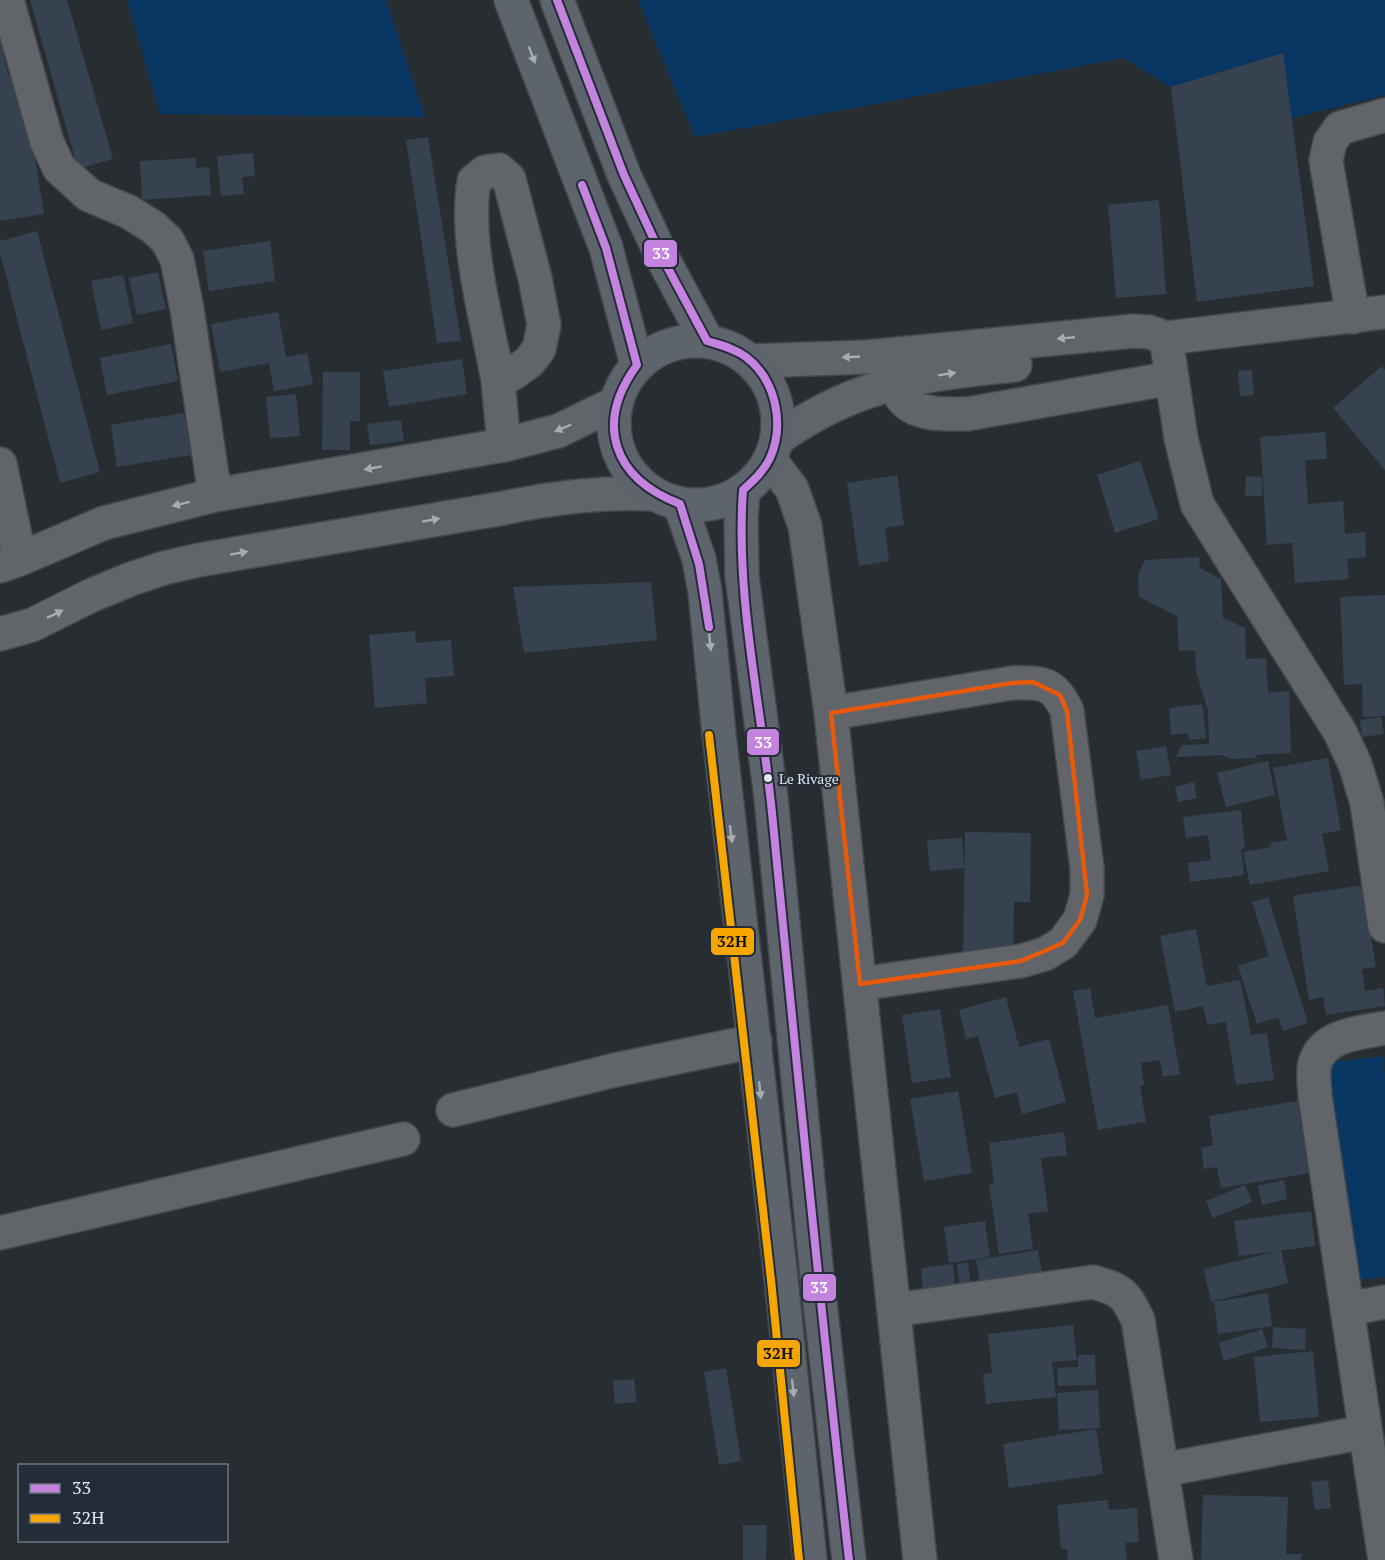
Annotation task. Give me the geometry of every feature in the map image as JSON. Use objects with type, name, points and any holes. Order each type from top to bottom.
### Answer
[{"type":"main road","points":[[511,0],[606,248],[638,365]]},
{"type":"main road","points":[[557,0],[624,175],[663,259],[707,341]]},
{"type":"main road","points":[[707,341],[730,348],[751,361],[765,377],[774,397],[778,418],[773,449],[758,477],[743,490],[724,501],[702,505],[667,499],[637,481],[621,455],[614,424],[616,404],[624,383],[638,365],[658,350],[682,342],[707,341]]},
{"type":"main road","points":[[743,490],[742,576],[771,798],[815,1253],[849,1560]]},
{"type":"main road","points":[[667,499],[693,540],[705,592],[810,1560]]},
{"type":"street","points":[[7,0],[47,142],[59,168],[89,195],[129,212],[153,227],[167,240],[177,259],[187,309],[215,495]]},
{"type":"street","points":[[1353,317],[1326,161],[1330,142],[1341,128],[1385,115]]},
{"type":"street","points":[[498,381],[529,362],[539,349],[544,325],[535,278],[509,179],[499,170],[485,172],[474,181],[471,202],[475,260],[498,381],[504,445]]},
{"type":"street","points":[[751,361],[894,369],[1102,345],[1142,332],[1158,334],[1166,338],[1385,312]]},
{"type":"street","points":[[1166,338],[1181,438],[1197,504],[1340,732],[1355,764],[1367,803],[1385,926]]},
{"type":"street","points":[[894,369],[902,399],[916,409],[967,414],[1172,378]]},
{"type":"street","points":[[894,369],[850,398],[825,410],[773,449],[792,489],[805,526],[831,713],[920,1560]]},
{"type":"street","points":[[0,464],[10,562],[104,523],[215,495],[504,445],[558,431],[616,404]]},
{"type":"street","points":[[0,634],[32,625],[92,595],[131,579],[199,560],[580,494],[617,492],[667,499]]},
{"type":"street","points":[[831,713],[1012,683],[1033,682],[1049,687],[1060,694],[1067,711],[1087,868],[1087,895],[1080,920],[1063,943],[1045,954],[1021,961],[860,984]]},
{"type":"street","points":[[1385,1028],[1342,1037],[1324,1047],[1315,1064],[1315,1096],[1385,1560]]},
{"type":"street","points":[[453,1110],[615,1070],[755,1041]]},
{"type":"street","points":[[0,1233],[403,1138]]},
{"type":"street","points":[[895,1310],[1093,1282],[1112,1287],[1127,1298],[1138,1320],[1176,1560]]},
{"type":"street","points":[[1348,1309],[1385,1302]]},
{"type":"street","points":[[1162,1470],[1365,1432]]},
{"type":"highlighted area","points":[[1033,682],[1060,695],[1067,711],[1087,895],[1080,920],[1063,943],[1021,961],[860,984],[831,713],[1012,683]]},
{"type":"shaded area","points":[[127,0],[386,0],[425,117],[160,114]]},
{"type":"shaded area","points":[[638,0],[1385,0],[1385,95],[1292,118],[1283,53],[1171,87],[1124,58],[695,137]]},
{"type":"shaded area","points":[[1383,1056],[1385,1277],[1353,1281],[1326,1063]]},
{"type":"building","points":[[30,0],[67,0],[113,159],[78,169]]},
{"type":"building","points":[[0,38],[8,75],[21,73],[44,214],[0,221]]},
{"type":"building","points":[[1283,53],[1314,286],[1197,302],[1171,87]]},
{"type":"building","points":[[428,137],[461,341],[437,343],[406,140]]},
{"type":"building","points":[[253,153],[255,176],[242,177],[244,194],[221,196],[217,156]]},
{"type":"building","points":[[196,158],[196,168],[209,167],[211,195],[142,200],[140,161]]},
{"type":"building","points":[[1159,200],[1166,294],[1116,298],[1108,205]]},
{"type":"building","points":[[37,231],[100,472],[60,483],[0,253],[0,241]]},
{"type":"building","points":[[270,241],[275,281],[209,291],[203,251]]},
{"type":"building","points":[[158,272],[166,309],[137,315],[129,278]]},
{"type":"building","points":[[123,275],[133,323],[101,330],[91,281]]},
{"type":"building","points":[[278,312],[286,357],[307,353],[313,384],[274,391],[269,363],[220,372],[211,324]]},
{"type":"building","points":[[171,344],[178,381],[107,395],[100,358]]},
{"type":"building","points":[[462,359],[467,394],[389,407],[383,371]]},
{"type":"building","points":[[1382,366],[1385,370],[1385,470],[1333,408]]},
{"type":"building","points":[[1252,370],[1254,395],[1240,396],[1238,371]]},
{"type":"building","points":[[323,372],[360,372],[360,421],[350,421],[350,450],[322,450]]},
{"type":"building","points":[[296,394],[300,436],[270,438],[266,397]]},
{"type":"building","points":[[184,413],[191,455],[117,467],[111,425]]},
{"type":"building","points":[[401,420],[404,441],[370,445],[367,424]]},
{"type":"building","points":[[1325,432],[1327,459],[1305,460],[1308,504],[1343,501],[1345,534],[1365,532],[1366,557],[1347,559],[1349,579],[1295,583],[1292,543],[1267,545],[1260,437]]},
{"type":"building","points":[[1140,461],[1159,519],[1115,533],[1097,475]]},
{"type":"building","points":[[897,475],[904,525],[885,528],[889,561],[859,566],[847,483]]},
{"type":"building","points":[[1246,476],[1262,477],[1262,496],[1245,496]]},
{"type":"building","points":[[1199,557],[1200,568],[1221,579],[1223,618],[1245,628],[1246,659],[1266,658],[1268,693],[1289,691],[1291,753],[1231,759],[1222,755],[1176,757],[1182,745],[1209,744],[1208,710],[1196,672],[1195,650],[1179,651],[1177,616],[1139,597],[1138,575],[1145,560]]},
{"type":"building","points":[[651,582],[657,640],[524,653],[513,587]]},
{"type":"building","points":[[1385,595],[1385,716],[1363,717],[1362,684],[1344,685],[1340,597]]},
{"type":"building","points":[[415,631],[416,643],[451,640],[454,676],[425,678],[427,703],[375,708],[369,635]]},
{"type":"building","points":[[1202,704],[1206,738],[1189,740],[1188,733],[1171,735],[1169,708]]},
{"type":"building","points":[[1381,717],[1384,734],[1362,737],[1360,720]]},
{"type":"building","points":[[1166,746],[1171,775],[1141,780],[1136,751]]},
{"type":"building","points":[[1328,758],[1341,830],[1322,834],[1329,871],[1250,885],[1243,852],[1271,847],[1270,843],[1287,840],[1273,768]]},
{"type":"building","points":[[1268,761],[1275,795],[1226,807],[1217,773]]},
{"type":"building","points":[[1194,782],[1197,798],[1178,802],[1175,787]]},
{"type":"building","points":[[1241,810],[1245,848],[1241,849],[1244,875],[1190,882],[1188,863],[1211,860],[1208,835],[1186,838],[1183,817]]},
{"type":"building","points":[[965,832],[1031,833],[1030,902],[1014,902],[1013,960],[963,960]]},
{"type":"building","points":[[962,838],[964,868],[930,871],[927,840]]},
{"type":"building","points":[[1362,885],[1376,967],[1362,969],[1365,991],[1383,988],[1385,1006],[1326,1015],[1323,997],[1309,1000],[1293,896]]},
{"type":"building","points":[[1268,897],[1308,1023],[1283,1031],[1278,1017],[1257,1024],[1238,966],[1269,956],[1252,902]]},
{"type":"building","points":[[1196,929],[1207,986],[1240,980],[1251,1034],[1242,1036],[1267,1033],[1274,1080],[1236,1085],[1226,1022],[1207,1025],[1203,1006],[1175,1012],[1160,936]]},
{"type":"building","points":[[1090,988],[1095,1018],[1168,1005],[1180,1074],[1163,1077],[1160,1060],[1141,1063],[1144,1085],[1140,1086],[1146,1122],[1098,1130],[1073,991]]},
{"type":"building","points":[[1006,997],[1019,1047],[1049,1039],[1066,1102],[1022,1114],[1017,1092],[995,1098],[978,1036],[966,1039],[959,1010]]},
{"type":"building","points":[[940,1009],[951,1077],[912,1083],[902,1015]]},
{"type":"building","points":[[958,1091],[972,1173],[924,1181],[910,1099]]},
{"type":"building","points":[[1297,1101],[1309,1173],[1221,1188],[1217,1167],[1204,1169],[1201,1148],[1213,1145],[1209,1116]]},
{"type":"building","points":[[1064,1132],[1067,1155],[1041,1158],[1048,1211],[1028,1214],[1033,1249],[999,1254],[989,1184],[994,1183],[989,1143]]},
{"type":"building","points":[[1284,1180],[1287,1199],[1262,1205],[1258,1186]]},
{"type":"building","points":[[1245,1185],[1252,1202],[1213,1218],[1206,1201]]},
{"type":"building","points":[[1311,1211],[1315,1246],[1239,1256],[1234,1221]]},
{"type":"building","points":[[985,1221],[990,1257],[949,1263],[944,1227]]},
{"type":"building","points":[[1038,1250],[1044,1286],[982,1296],[976,1260]]},
{"type":"building","points":[[1281,1250],[1288,1283],[1211,1302],[1204,1269]]},
{"type":"building","points":[[968,1263],[972,1293],[961,1294],[957,1264]]},
{"type":"building","points":[[953,1264],[955,1289],[923,1292],[921,1268]]},
{"type":"building","points":[[1268,1293],[1272,1326],[1218,1334],[1214,1302]]},
{"type":"building","points":[[1073,1325],[1077,1360],[1052,1362],[1056,1397],[986,1404],[983,1374],[992,1373],[988,1334]]},
{"type":"building","points":[[1273,1327],[1306,1329],[1305,1350],[1272,1348]]},
{"type":"building","points":[[1262,1329],[1268,1347],[1224,1361],[1219,1343]]},
{"type":"building","points":[[1313,1351],[1319,1417],[1260,1422],[1254,1357]]},
{"type":"building","points":[[1078,1355],[1095,1355],[1096,1385],[1058,1386],[1057,1368],[1078,1367]]},
{"type":"building","points":[[726,1368],[741,1461],[719,1465],[704,1372]]},
{"type":"building","points":[[634,1379],[637,1402],[615,1404],[613,1381]]},
{"type":"building","points":[[1098,1390],[1100,1428],[1059,1430],[1057,1393]]},
{"type":"building","points":[[1096,1429],[1103,1474],[1009,1488],[1003,1444]]},
{"type":"building","points":[[1328,1480],[1331,1508],[1315,1510],[1311,1482]]},
{"type":"building","points":[[1203,1495],[1288,1497],[1286,1554],[1302,1554],[1301,1560],[1201,1560]]},
{"type":"building","points":[[1108,1500],[1109,1510],[1137,1508],[1139,1542],[1125,1543],[1127,1560],[1068,1560],[1067,1549],[1061,1549],[1057,1505]]},
{"type":"building","points":[[743,1525],[767,1525],[766,1560],[743,1560]]},
{"type":"transit line","name":"33","points":[[557,0],[624,175],[663,259],[707,341],[732,349],[746,357],[765,378],[775,403],[777,417],[775,445],[768,463],[743,490],[743,574],[751,657],[769,781],[849,1560]]},
{"type":"transit line","name":"33","points":[[582,185],[606,248],[637,365],[624,387],[616,408],[614,428],[617,447],[626,464],[639,480],[657,493],[680,504],[699,564],[709,627]]},
{"type":"transit line","name":"32H","points":[[709,735],[771,1280],[799,1560]]},
{"type":"place","name":"Le Rivage","points":[[768,778]]}]
